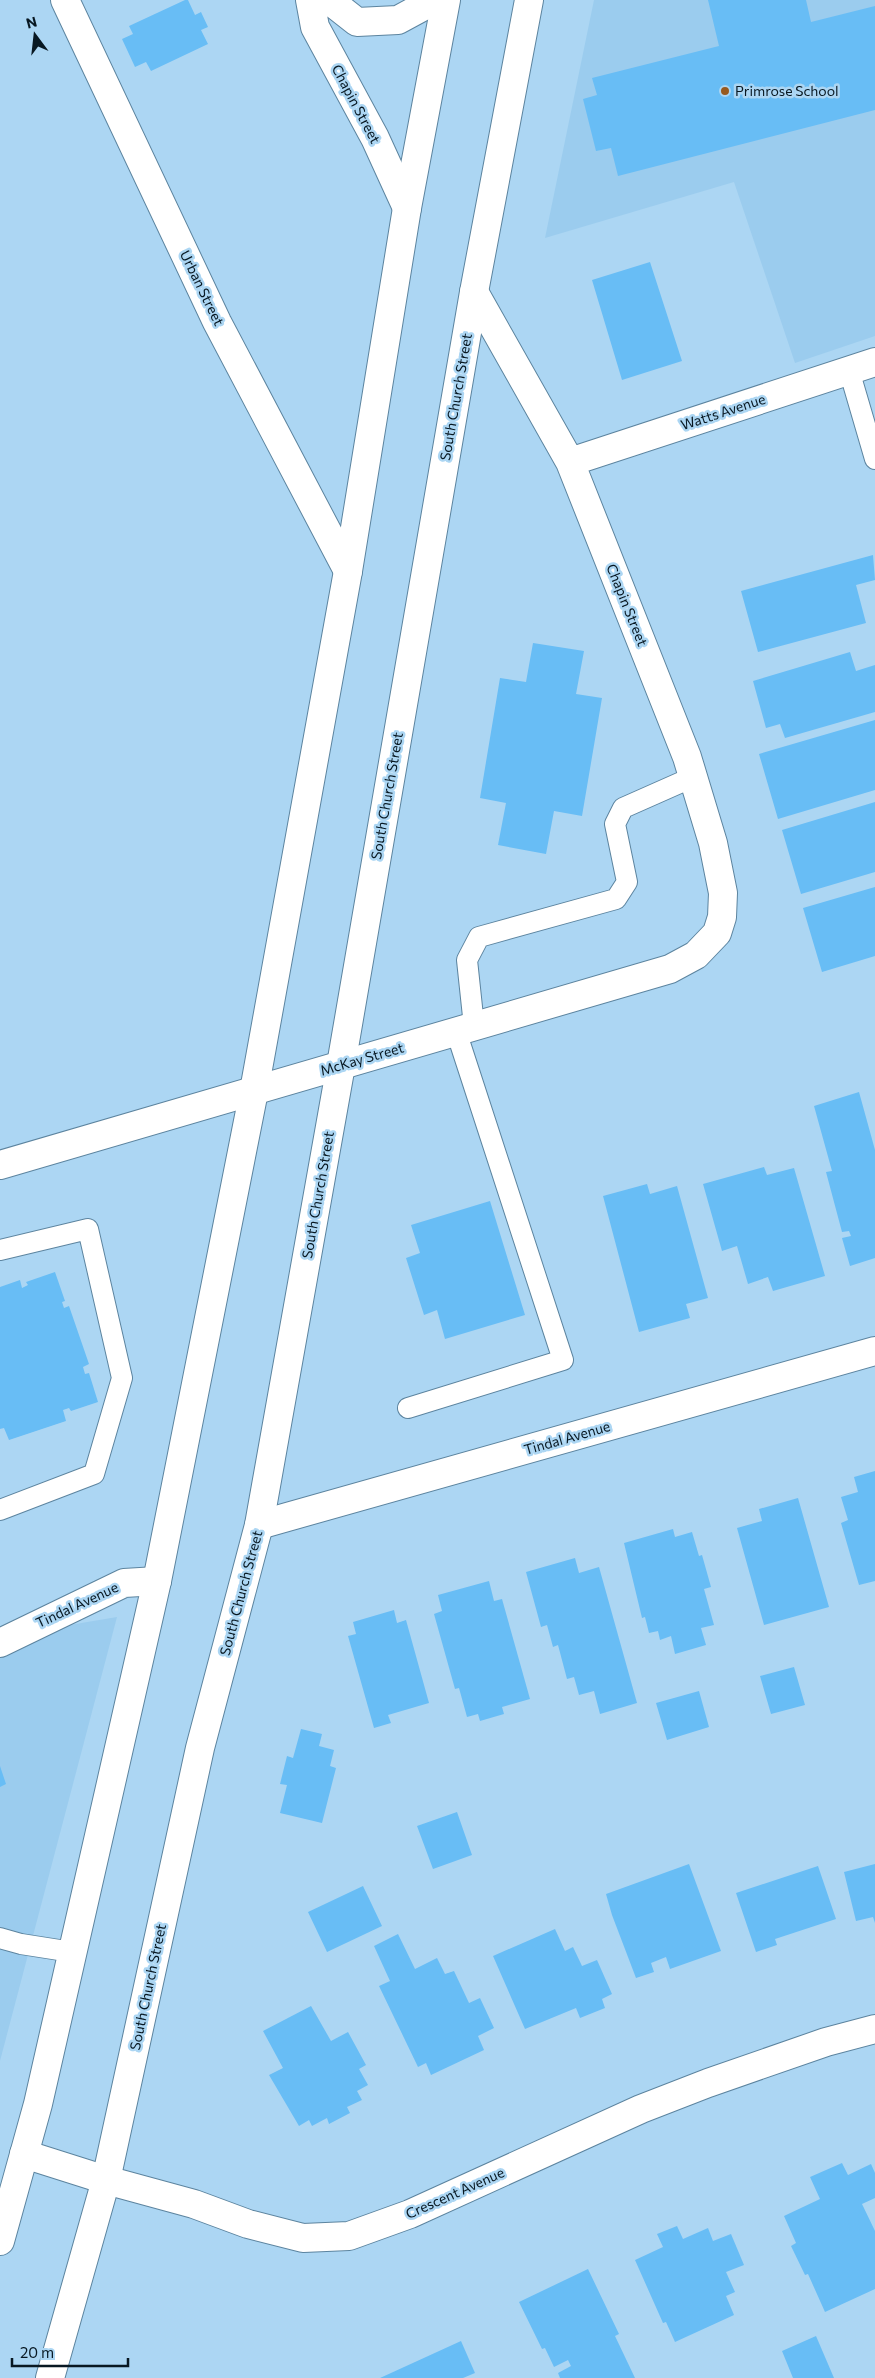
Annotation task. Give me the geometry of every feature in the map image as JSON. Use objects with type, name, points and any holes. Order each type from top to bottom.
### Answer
[{"type":"main road","name":"Urban Street","points":[[65,0],[217,322],[348,572]]},
{"type":"main road","name":"Chapin Street","points":[[310,0],[314,27],[375,138],[407,208]]},
{"type":"main road","points":[[329,0],[357,22],[398,20],[434,0]]},
{"type":"main road","points":[[0,2241],[38,2104],[157,1582],[254,1091],[348,572],[407,208],[446,0]]},
{"type":"main road","name":"South Church Street","points":[[50,2378],[106,2180],[200,1748],[259,1525],[341,1064],[474,292],[529,0]]},
{"type":"main road","name":"Chapin Street","points":[[474,292],[570,462],[687,757],[713,844],[723,893],[722,917],[715,936]]},
{"type":"main road","name":"Watts Avenue","points":[[570,462],[875,362]]},
{"type":"main road","name":"McKay Street","points":[[0,1164],[670,968],[696,956],[715,936]]},
{"type":"main road","name":"Tindal Avenue","points":[[259,1525],[875,1351]]},
{"type":"main road","name":"Tindal Avenue","points":[[0,1643],[124,1583],[157,1582]]},
{"type":"main road","name":"Crescent Avenue","points":[[24,2154],[106,2180],[194,2204],[248,2224],[302,2238],[349,2236],[410,2214],[641,2109],[699,2086],[826,2042],[875,2029]]},
{"type":"lane","points":[[849,370],[875,459]]},
{"type":"lane","points":[[408,1408],[563,1360],[465,1028],[467,960],[479,937],[616,899],[627,882],[615,824],[623,808],[693,777]]},
{"type":"lane","points":[[0,1250],[88,1229],[122,1378],[94,1474],[0,1510]]},
{"type":"lane","points":[[0,1938],[20,1944],[72,1952]]},
{"type":"shaded area","name":"Primrose School","points":[[594,0],[875,0],[875,336],[795,363],[734,182],[545,238]]},
{"type":"shaded area","points":[[117,1617],[0,2061],[0,1652],[40,1630]]},
{"type":"building","points":[[188,0],[195,15],[201,12],[208,27],[201,30],[208,44],[151,71],[146,62],[135,67],[122,39],[133,34],[129,26]]},
{"type":"building","points":[[708,0],[806,0],[811,22],[875,6],[875,110],[618,176],[611,148],[596,151],[583,99],[597,95],[592,78],[719,46]]},
{"type":"building","points":[[650,262],[682,361],[622,380],[592,280]]},
{"type":"building","points":[[873,555],[875,580],[856,585],[866,623],[758,652],[741,591]]},
{"type":"building","points":[[533,643],[584,651],[576,694],[602,698],[582,816],[554,811],[546,854],[498,845],[506,803],[480,798],[500,678],[526,682]]},
{"type":"building","points":[[850,652],[856,671],[875,665],[875,712],[785,738],[780,724],[766,728],[753,681]]},
{"type":"building","points":[[875,720],[875,790],[778,819],[759,754]]},
{"type":"building","points":[[875,802],[875,872],[801,894],[782,830]]},
{"type":"building","points":[[875,887],[875,956],[822,972],[803,908]]},
{"type":"building","points":[[859,1092],[875,1150],[875,1258],[850,1266],[842,1238],[851,1236],[849,1231],[842,1232],[826,1172],[832,1171],[814,1106]]},
{"type":"building","points":[[764,1167],[767,1175],[794,1168],[825,1276],[773,1291],[768,1277],[748,1284],[737,1246],[722,1251],[703,1184]]},
{"type":"building","points":[[647,1184],[650,1194],[677,1186],[708,1298],[686,1304],[690,1318],[639,1332],[603,1196]]},
{"type":"building","points":[[490,1201],[525,1315],[445,1339],[437,1310],[424,1315],[406,1258],[420,1253],[411,1225]]},
{"type":"building","points":[[55,1272],[65,1301],[62,1302],[64,1308],[69,1306],[89,1364],[83,1367],[85,1374],[89,1373],[98,1402],[71,1411],[69,1408],[63,1410],[66,1421],[9,1440],[4,1428],[0,1429],[0,1287],[20,1280],[22,1288],[28,1285],[26,1282]]},
{"type":"building","points":[[875,1471],[875,1581],[859,1585],[841,1523],[848,1520],[841,1497],[858,1492],[854,1477]]},
{"type":"building","points":[[798,1498],[829,1607],[764,1625],[737,1528],[762,1521],[759,1509]]},
{"type":"building","points":[[673,1529],[675,1537],[692,1532],[699,1556],[702,1555],[711,1587],[704,1589],[714,1625],[701,1628],[706,1645],[675,1654],[671,1636],[660,1640],[658,1631],[649,1633],[645,1617],[642,1618],[624,1543]]},
{"type":"building","points":[[575,1558],[579,1573],[599,1567],[637,1703],[600,1714],[594,1691],[579,1695],[574,1677],[567,1679],[558,1645],[553,1647],[547,1625],[541,1627],[526,1572]]},
{"type":"building","points":[[489,1581],[494,1601],[502,1599],[530,1699],[502,1707],[504,1714],[480,1721],[478,1714],[467,1717],[459,1688],[455,1689],[434,1614],[442,1611],[438,1595]]},
{"type":"building","points":[[394,1610],[397,1623],[406,1620],[429,1703],[388,1715],[391,1723],[374,1728],[348,1636],[356,1634],[353,1622]]},
{"type":"building","points":[[794,1667],[805,1705],[771,1714],[760,1676]]},
{"type":"building","points":[[699,1691],[709,1727],[667,1740],[656,1703]]},
{"type":"building","points":[[301,1729],[322,1734],[319,1746],[334,1750],[330,1766],[336,1768],[322,1823],[280,1813],[287,1785],[280,1784],[287,1756],[293,1758]]},
{"type":"building","points":[[0,1766],[6,1784],[0,1787]]},
{"type":"building","points":[[457,1812],[472,1855],[433,1869],[417,1826]]},
{"type":"building","points":[[689,1864],[721,1951],[670,1969],[666,1957],[651,1963],[654,1972],[636,1978],[606,1894]]},
{"type":"building","points":[[875,1864],[875,1923],[873,1917],[856,1921],[844,1872]]},
{"type":"building","points":[[818,1866],[836,1919],[775,1939],[777,1945],[756,1952],[736,1893]]},
{"type":"building","points":[[363,1886],[382,1926],[327,1952],[308,1912]]},
{"type":"building","points":[[555,1929],[565,1951],[573,1947],[582,1966],[597,1960],[612,1994],[602,1999],[605,2008],[580,2018],[576,2008],[525,2029],[493,1956]]},
{"type":"building","points":[[398,1934],[415,1969],[437,1958],[445,1974],[454,1971],[469,2003],[480,1998],[494,2028],[478,2036],[484,2050],[431,2075],[426,2063],[418,2067],[379,1986],[390,1981],[374,1946]]},
{"type":"building","points":[[311,2006],[331,2041],[348,2032],[366,2065],[359,2069],[368,2085],[357,2091],[362,2100],[347,2107],[350,2113],[329,2124],[327,2118],[312,2126],[309,2120],[299,2126],[269,2075],[283,2068],[263,2031]]},
{"type":"building","points":[[842,2163],[848,2175],[871,2164],[875,2173],[875,2198],[862,2204],[875,2231],[875,2289],[825,2312],[808,2274],[805,2275],[791,2246],[796,2243],[784,2216],[820,2199],[810,2177]]},
{"type":"building","points":[[677,2226],[683,2239],[708,2228],[713,2241],[731,2234],[744,2265],[726,2272],[735,2292],[726,2296],[734,2315],[675,2342],[666,2322],[663,2323],[635,2260],[663,2247],[657,2234]]},
{"type":"building","points":[[588,2269],[619,2334],[615,2336],[635,2378],[560,2378],[558,2373],[571,2366],[568,2360],[554,2367],[545,2348],[542,2349],[519,2302]]},
{"type":"building","points":[[816,2336],[834,2378],[793,2378],[782,2351]]},
{"type":"building","points":[[461,2341],[475,2373],[463,2378],[380,2378]]},
{"type":"place","name":"Primrose School","points":[[725,91]]}]
